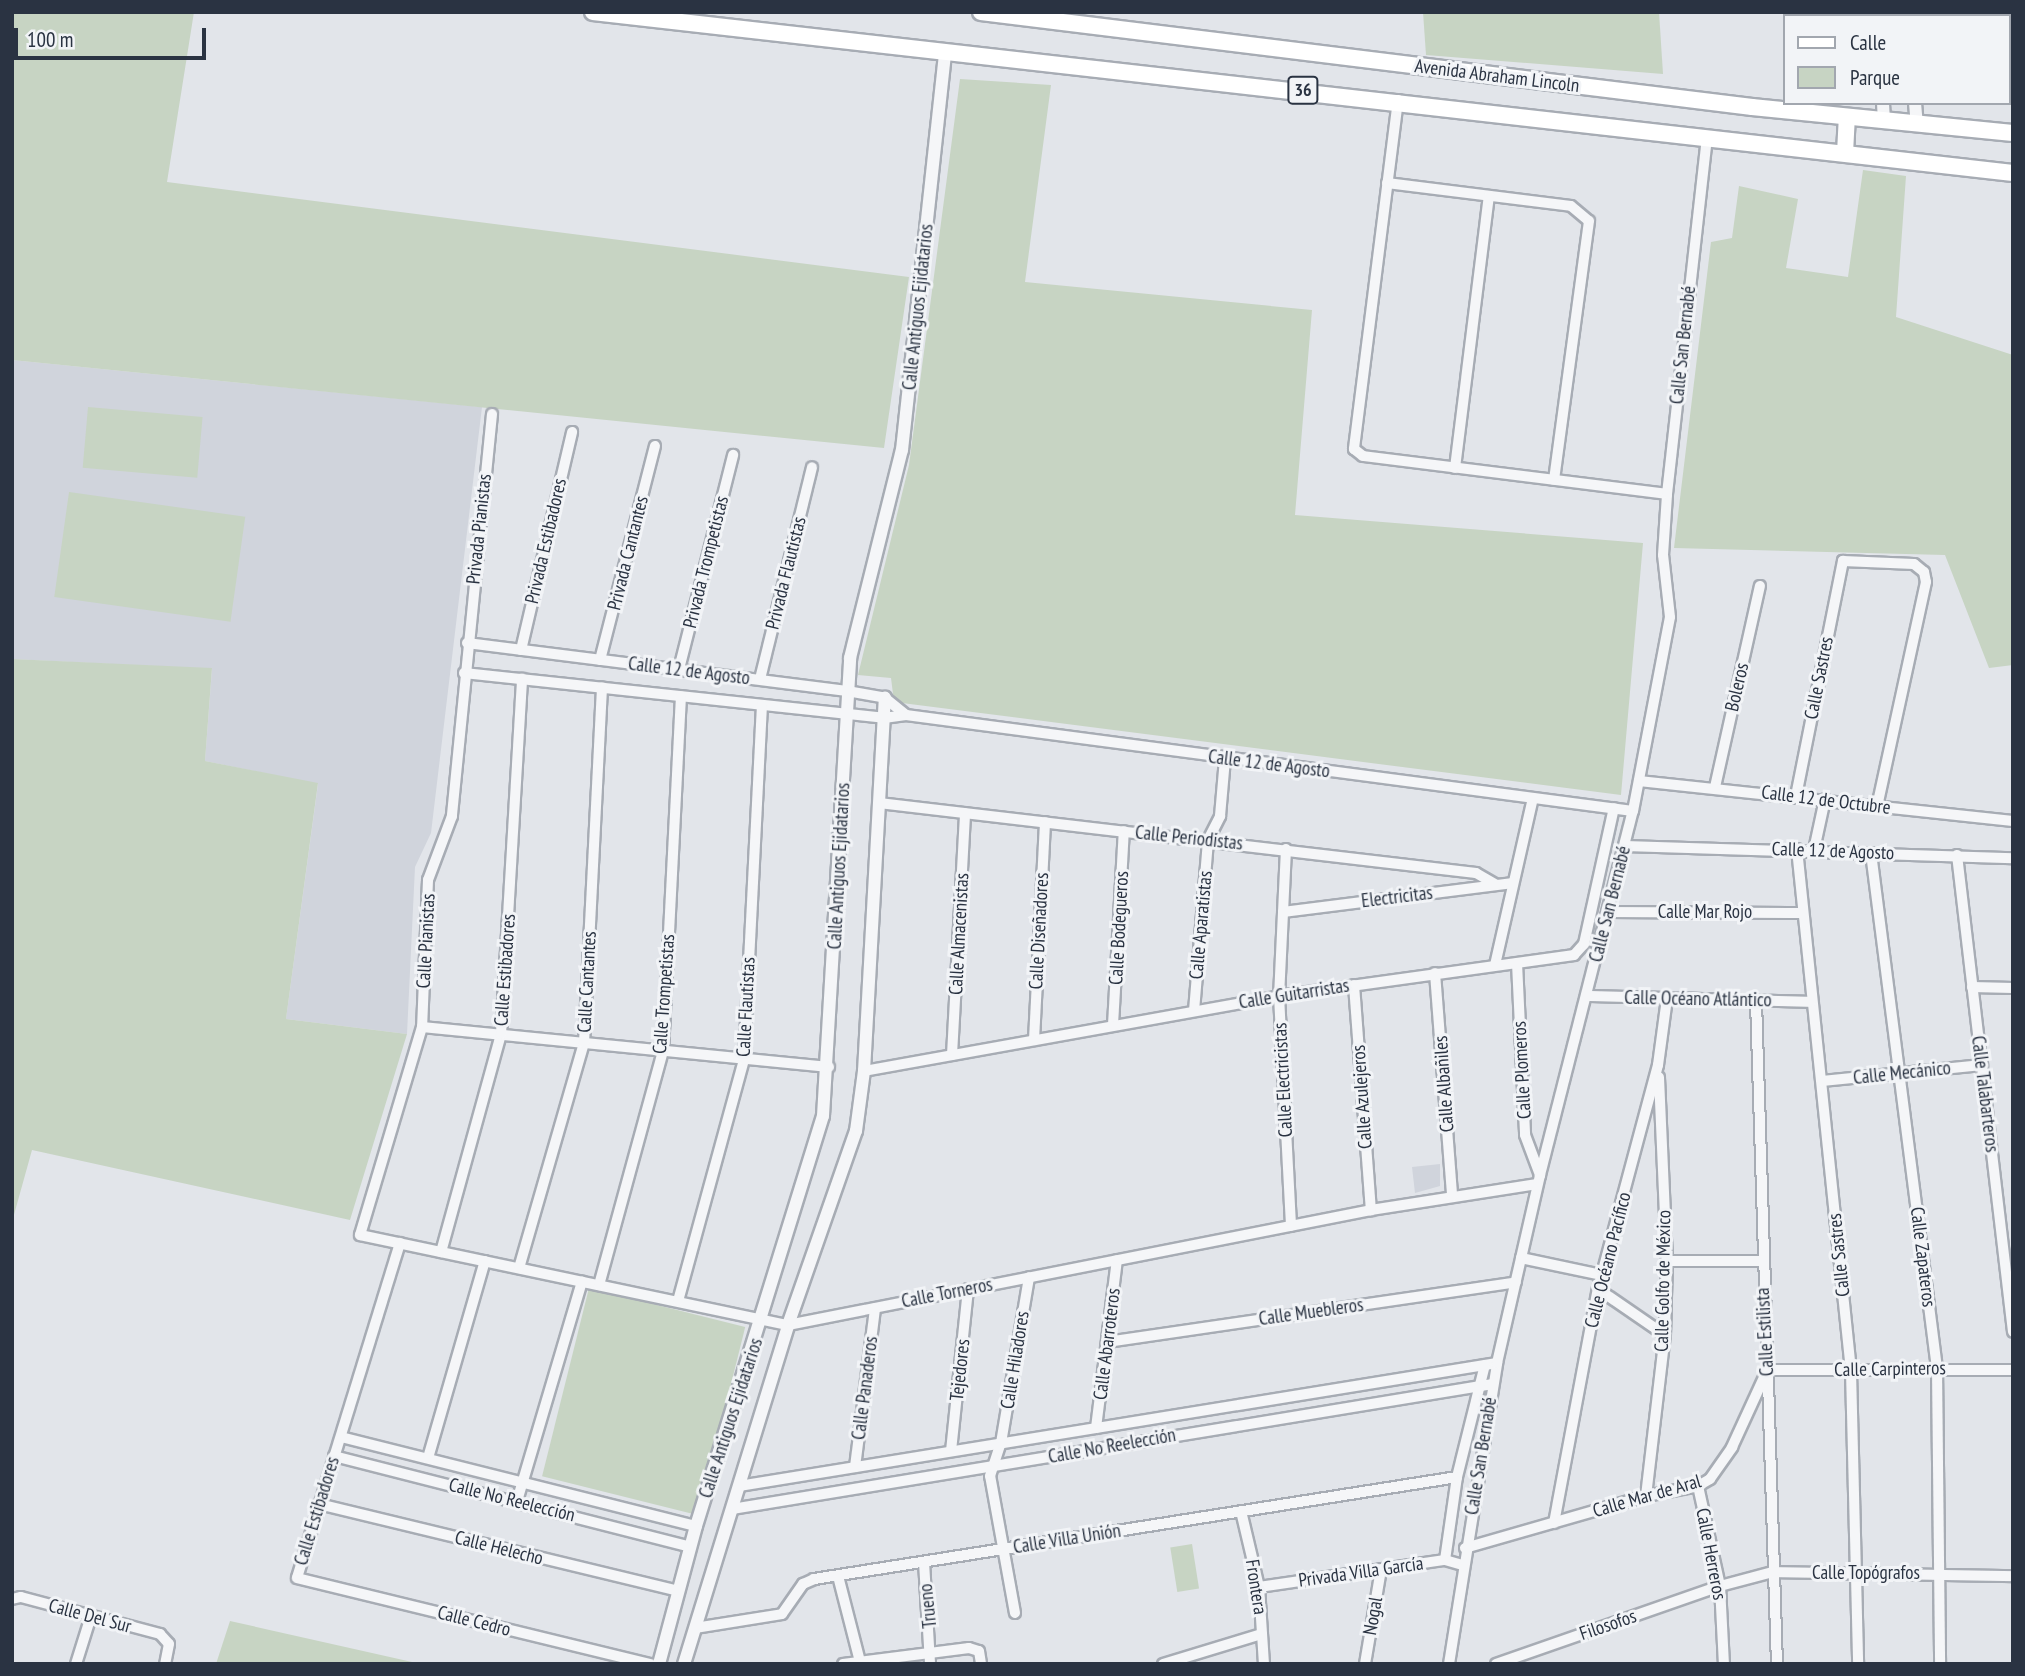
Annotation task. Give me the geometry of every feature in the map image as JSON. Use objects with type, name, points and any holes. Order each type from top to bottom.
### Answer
[{"type":"main road","name":"36","points":[[593,12],[945,53],[1398,100],[2013,173]]},
{"type":"main road","name":"Avenida Abraham Lincoln","points":[[981,12],[1847,117],[2013,133]]},
{"type":"main road","points":[[1846,153],[1847,117]]},
{"type":"street","name":"Calle Antiguos Ejidatarios","points":[[659,1664],[696,1526],[823,1116],[829,1067],[850,658],[902,450],[945,53]]},
{"type":"street","points":[[1398,100],[1354,449],[1363,456],[1667,494]]},
{"type":"street","points":[[1883,105],[1884,121]]},
{"type":"street","points":[[1915,105],[1917,124]]},
{"type":"street","name":"Calle San Bernabé","points":[[1445,1560],[1457,1477],[1480,1384],[1491,1364],[1516,1282],[1538,1179],[1625,846],[1670,617],[1663,555],[1667,494],[1706,136]]},
{"type":"street","points":[[1387,183],[1571,206],[1589,221],[1554,480]]},
{"type":"street","points":[[1455,468],[1489,196]]},
{"type":"street","name":"Privada Pianistas","points":[[467,643],[492,414]]},
{"type":"street","name":"Privada Estibadores","points":[[521,650],[572,432]]},
{"type":"street","name":"Privada Cantantes","points":[[600,660],[655,446]]},
{"type":"street","name":"Privada Trompetistas","points":[[679,669],[733,455]]},
{"type":"street","name":"Privada Flautistas","points":[[760,680],[812,467]]},
{"type":"street","name":"Calle Sastres","points":[[1796,796],[1843,561],[1914,564],[1925,578],[1877,806]]},
{"type":"street","name":"Boleros","points":[[1715,788],[1760,586]]},
{"type":"street","name":"Calle 12 de Agosto","points":[[467,643],[847,691],[885,698],[906,715]]},
{"type":"street","name":"Calle Pianistas","points":[[359,1235],[422,1027],[428,880],[451,825],[467,643]]},
{"type":"street","name":"Calle 12 de Agosto","points":[[464,673],[884,719],[906,715],[1633,811]]},
{"type":"street","name":"Calle Estibadores","points":[[441,1252],[501,1034],[522,680]]},
{"type":"street","name":"Calle Cantantes","points":[[519,1268],[584,1043],[602,687]]},
{"type":"street","name":"Calle Trompetistas","points":[[599,1285],[663,1051],[681,696]]},
{"type":"street","name":"Calle Antiguos Ejidatarios","points":[[684,1664],[788,1325],[856,1131],[864,1070],[885,698]]},
{"type":"street","name":"Calle Flautistas","points":[[678,1301],[744,1060],[762,705]]},
{"type":"street","name":"Calle Aparatistas","points":[[1194,1011],[1208,840],[1220,817],[1225,758]]},
{"type":"street","name":"Calle 12 de Octubre","points":[[1639,781],[2013,821]]},
{"type":"street","points":[[1495,965],[1511,883],[1533,797]]},
{"type":"street","points":[[1814,850],[1825,799]]},
{"type":"street","name":"Calle Periodistas","points":[[879,803],[1476,873],[1495,884]]},
{"type":"street","name":"Calle Guitarristas","points":[[864,1070],[1279,996],[1517,962],[1566,958],[1580,950],[1614,808]]},
{"type":"street","name":"Calle Almacenistas","points":[[952,1055],[965,813]]},
{"type":"street","name":"Calle Diseñadores","points":[[1034,1040],[1045,822]]},
{"type":"street","name":"Calle Bodegueros","points":[[1113,1025],[1124,831]]},
{"type":"street","name":"Calle 12 de Agosto","points":[[1625,846],[1797,849],[2013,858]]},
{"type":"street","name":"Calle Electricistas","points":[[1286,849],[1279,996],[1291,1226]]},
{"type":"street","name":"Calle Sastres","points":[[1797,849],[1801,913],[1822,1081],[1851,1371],[1858,1664]]},
{"type":"street","name":"Calle Zapateros","points":[[1871,853],[1937,1368],[1940,1664]]},
{"type":"street","name":"Calle Talabarteros","points":[[1957,855],[2013,1332]]},
{"type":"street","name":"Electricitas","points":[[1283,912],[1511,883]]},
{"type":"street","name":"Calle Mar Rojo","points":[[1608,912],[1801,913]]},
{"type":"street","name":"Calle Plomeros","points":[[1517,962],[1525,1135],[1538,1179]]},
{"type":"street","name":"Calle Albañiles","points":[[1435,973],[1452,1195]]},
{"type":"street","name":"Calle Azulejeros","points":[[1354,985],[1371,1210]]},
{"type":"street","points":[[1972,988],[2013,988]]},
{"type":"street","name":"Calle Océano Atlántico","points":[[1586,996],[1811,1002]]},
{"type":"street","name":"Calle Océano Pacífico","points":[[1554,1523],[1598,1289],[1658,1065],[1667,998]]},
{"type":"street","name":"Calle Estilista","points":[[1756,1000],[1762,1261],[1777,1664]]},
{"type":"street","points":[[422,1027],[829,1067]]},
{"type":"street","name":"Calle Golfo de México","points":[[1646,1496],[1665,1335],[1667,1261],[1658,1065]]},
{"type":"street","name":"Calle Mecánico","points":[[1822,1081],[1982,1065]]},
{"type":"street","name":"Calle Torneros","points":[[359,1235],[788,1325],[1538,1179]]},
{"type":"street","name":"Calle Estibadores","points":[[297,1578],[400,1243]]},
{"type":"street","points":[[1521,1258],[1602,1275]]},
{"type":"street","name":"Calle Abarroteros","points":[[1096,1428],[1117,1260]]},
{"type":"street","points":[[428,1458],[485,1261]]},
{"type":"street","points":[[1667,1261],[1762,1261]]},
{"type":"street","name":"Calle Hiladores","points":[[992,1466],[1001,1443],[1029,1277]]},
{"type":"street","points":[[517,1501],[582,1281]]},
{"type":"street","name":"Calle Muebleros","points":[[1107,1342],[1516,1282]]},
{"type":"street","name":"Tejedores","points":[[951,1451],[968,1289]]},
{"type":"street","points":[[1598,1289],[1665,1335]]},
{"type":"street","name":"Calle Panaderos","points":[[855,1467],[875,1308]]},
{"type":"street","name":"Calle San Bernabé","points":[[1449,1664],[1465,1548],[1493,1384],[1491,1364]]},
{"type":"street","name":"Calle No Reelección","points":[[739,1486],[1491,1364]]},
{"type":"street","name":"Calle Carpinteros","points":[[1768,1370],[2013,1370]]},
{"type":"street","name":"Calle Mar de Aral","points":[[1465,1548],[1646,1496],[1698,1486],[1710,1479],[1732,1447],[1768,1370]]},
{"type":"street","name":"Calle No Reelección","points":[[732,1509],[1480,1384],[1493,1384]]},
{"type":"street","name":"Calle No Reelección","points":[[341,1437],[696,1526]]},
{"type":"street","name":"Calle No Reelección","points":[[334,1456],[690,1547]]},
{"type":"street","points":[[992,1466],[991,1487],[1015,1614]]},
{"type":"street","name":"Calle Villa Unión","points":[[695,1628],[782,1614],[807,1581],[1457,1477]]},
{"type":"street","name":"Calle Herreros","points":[[1698,1486],[1720,1586],[1724,1664]]},
{"type":"street","name":"Calle Helecho","points":[[319,1504],[679,1591]]},
{"type":"street","name":"Frontera","points":[[1241,1511],[1259,1587],[1264,1664]]},
{"type":"street","name":"Privada Villa García","points":[[1259,1587],[1445,1560],[1463,1565]]},
{"type":"street","name":"Trueno","points":[[924,1562],[933,1649],[930,1664]]},
{"type":"street","name":"Nogal","points":[[1365,1664],[1381,1569]]},
{"type":"street","name":"Calle Topógrafos","points":[[1720,1586],[1773,1572],[2013,1576]]},
{"type":"street","points":[[838,1576],[859,1658]]},
{"type":"street","name":"Calle Cedro","points":[[297,1578],[651,1664]]},
{"type":"street","name":"Filosofos","points":[[1496,1664],[1720,1586]]},
{"type":"street","name":"Calle Del Sur","points":[[13,1598],[91,1616],[166,1638],[169,1651],[165,1664]]},
{"type":"street","points":[[76,1664],[91,1616]]},
{"type":"street","points":[[1163,1664],[1262,1634]]},
{"type":"street","points":[[843,1664],[859,1658],[933,1649],[969,1648],[981,1660]]},
{"type":"street","points":[[1532,1664],[1534,1651]]},
{"type":"shaded area","points":[[12,360],[482,407],[431,833],[415,867],[407,1034],[286,1019],[318,784],[205,761],[212,669],[12,659]]},
{"type":"shaded area","points":[[1440,1164],[1440,1186],[1415,1193],[1412,1167]]},
{"type":"green space","points":[[12,12],[194,12],[167,182],[909,277],[884,448],[12,360]]},
{"type":"green space","points":[[1423,12],[1659,12],[1663,74],[1426,55]]},
{"type":"green space","points":[[960,79],[1051,85],[1025,282],[1312,310],[1295,515],[1643,543],[1621,795],[894,702],[891,678],[858,675],[909,465]]},
{"type":"green space","points":[[1863,170],[1906,176],[1896,317],[2013,355],[2013,665],[1989,668],[1945,555],[1674,548],[1711,242],[1732,238],[1739,186],[1798,199],[1786,268],[1848,277]]},
{"type":"green space","points":[[88,407],[203,417],[197,478],[83,468]]},
{"type":"green space","points":[[69,492],[245,517],[231,622],[54,597]]},
{"type":"green space","points":[[12,659],[212,668],[205,761],[318,783],[286,1019],[407,1034],[350,1220],[32,1150],[12,1222]]},
{"type":"green space","points":[[589,1288],[745,1327],[698,1515],[542,1476]]},
{"type":"green space","points":[[1192,1544],[1199,1588],[1177,1592],[1170,1547]]},
{"type":"green space","points":[[230,1621],[421,1664],[216,1664]]}]
